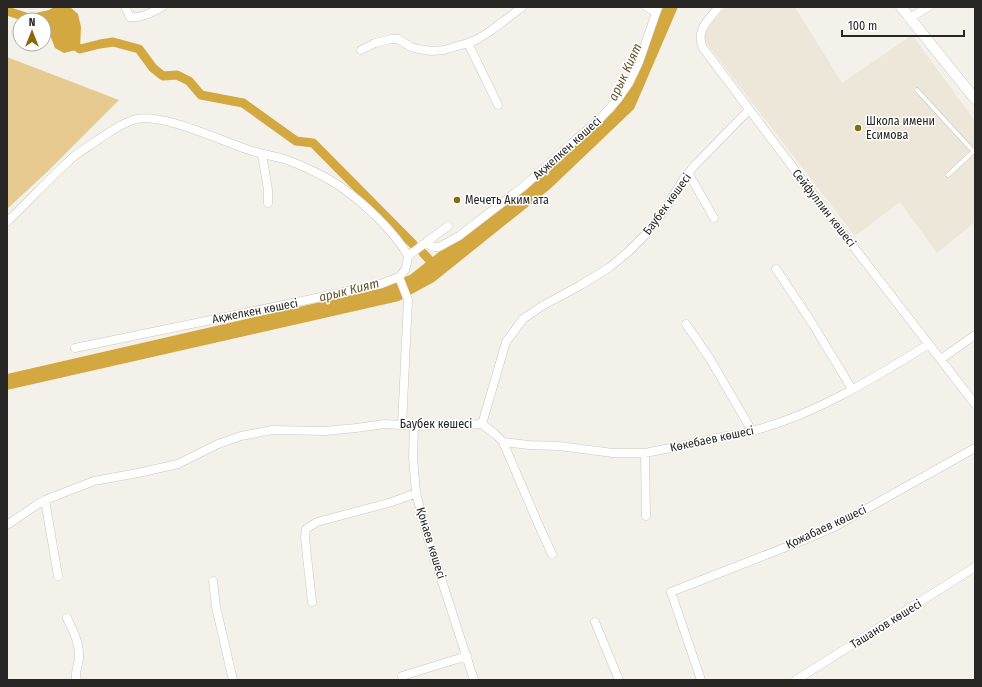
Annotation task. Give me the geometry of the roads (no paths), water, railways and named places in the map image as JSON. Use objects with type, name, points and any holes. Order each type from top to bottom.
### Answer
[{"type":"street","points":[[125,7],[130,17],[134,18],[153,12],[162,7]]},
{"type":"street","points":[[361,50],[375,43],[398,39],[411,47],[418,49],[432,52],[444,50],[478,39],[522,7]]},
{"type":"street","points":[[647,7],[656,10]]},
{"type":"street","name":"Сейфуллин көшесі","points":[[719,7],[703,27],[701,35],[701,44],[703,48],[975,404]]},
{"type":"street","points":[[901,7],[975,99]]},
{"type":"street","points":[[910,18],[928,7]]},
{"type":"street","name":"Ақжелкен көшесі","points":[[427,241],[435,248],[459,236],[524,186],[599,120],[618,100],[629,83],[639,62],[656,10]]},
{"type":"street","points":[[468,43],[498,105]]},
{"type":"street","name":"Баубек көшесі","points":[[7,525],[45,500],[94,481],[178,464],[218,444],[241,436],[272,430],[325,431],[385,424],[414,426],[482,424],[506,342],[514,329],[523,319],[535,310],[610,268],[628,252],[646,234],[663,212],[683,180],[694,166],[749,110]]},
{"type":"street","points":[[7,222],[70,160],[119,126],[134,119],[150,118],[173,122],[250,150],[286,160],[326,178],[341,187],[377,217],[399,240],[408,256],[408,263],[400,277],[408,300],[402,425]]},
{"type":"street","points":[[262,154],[268,190],[268,203]]},
{"type":"street","points":[[688,174],[714,218]]},
{"type":"street","points":[[408,256],[448,226]]},
{"type":"street","points":[[776,269],[812,323],[852,389]]},
{"type":"street","name":"Ақжелкен көшесі","points":[[75,348],[382,284],[400,277]]},
{"type":"street","points":[[686,324],[710,358],[752,431]]},
{"type":"street","points":[[940,359],[975,335]]},
{"type":"street","name":"Көкебаев көшесі","points":[[503,442],[559,446],[614,453],[645,453],[752,431],[789,419],[823,405],[929,344]]},
{"type":"street","points":[[482,424],[503,442],[552,554]]},
{"type":"street","name":"Қонаев көшесі","points":[[414,426],[413,457],[416,493],[427,535],[474,680]]},
{"type":"street","name":"Қожабаев көшесі","points":[[701,680],[671,592],[834,527],[975,448]]},
{"type":"street","points":[[645,453],[646,516]]},
{"type":"street","points":[[312,602],[305,538],[306,529],[316,522],[392,502],[416,493]]},
{"type":"street","points":[[45,500],[58,576]]},
{"type":"street","name":"Ташанов көшесі","points":[[796,680],[975,567]]},
{"type":"street","points":[[213,581],[216,607],[233,680]]},
{"type":"street","points":[[67,618],[78,646],[79,655],[75,676]]},
{"type":"street","points":[[595,622],[619,680]]},
{"type":"street","points":[[402,676],[467,656]]},
{"type":"lane","points":[[917,90],[974,150],[948,175]]},
{"type":"waterway","points":[[7,11],[12,13]]},
{"type":"waterway","points":[[71,43],[80,49],[113,42],[139,49],[153,68],[163,76],[177,75],[189,81],[201,95],[243,103],[296,141],[313,143],[413,244]]},
{"type":"waterway","points":[[423,253],[436,267]]},
{"type":"place","name":"Школа имени Есимова","points":[[858,128]]},
{"type":"place","name":"Мечеть Аким ата","points":[[457,200]]},
{"type":"water label","name":"арык Кият","points":[[625,72]]},
{"type":"water label","name":"арык Кият","points":[[349,290]]}]
